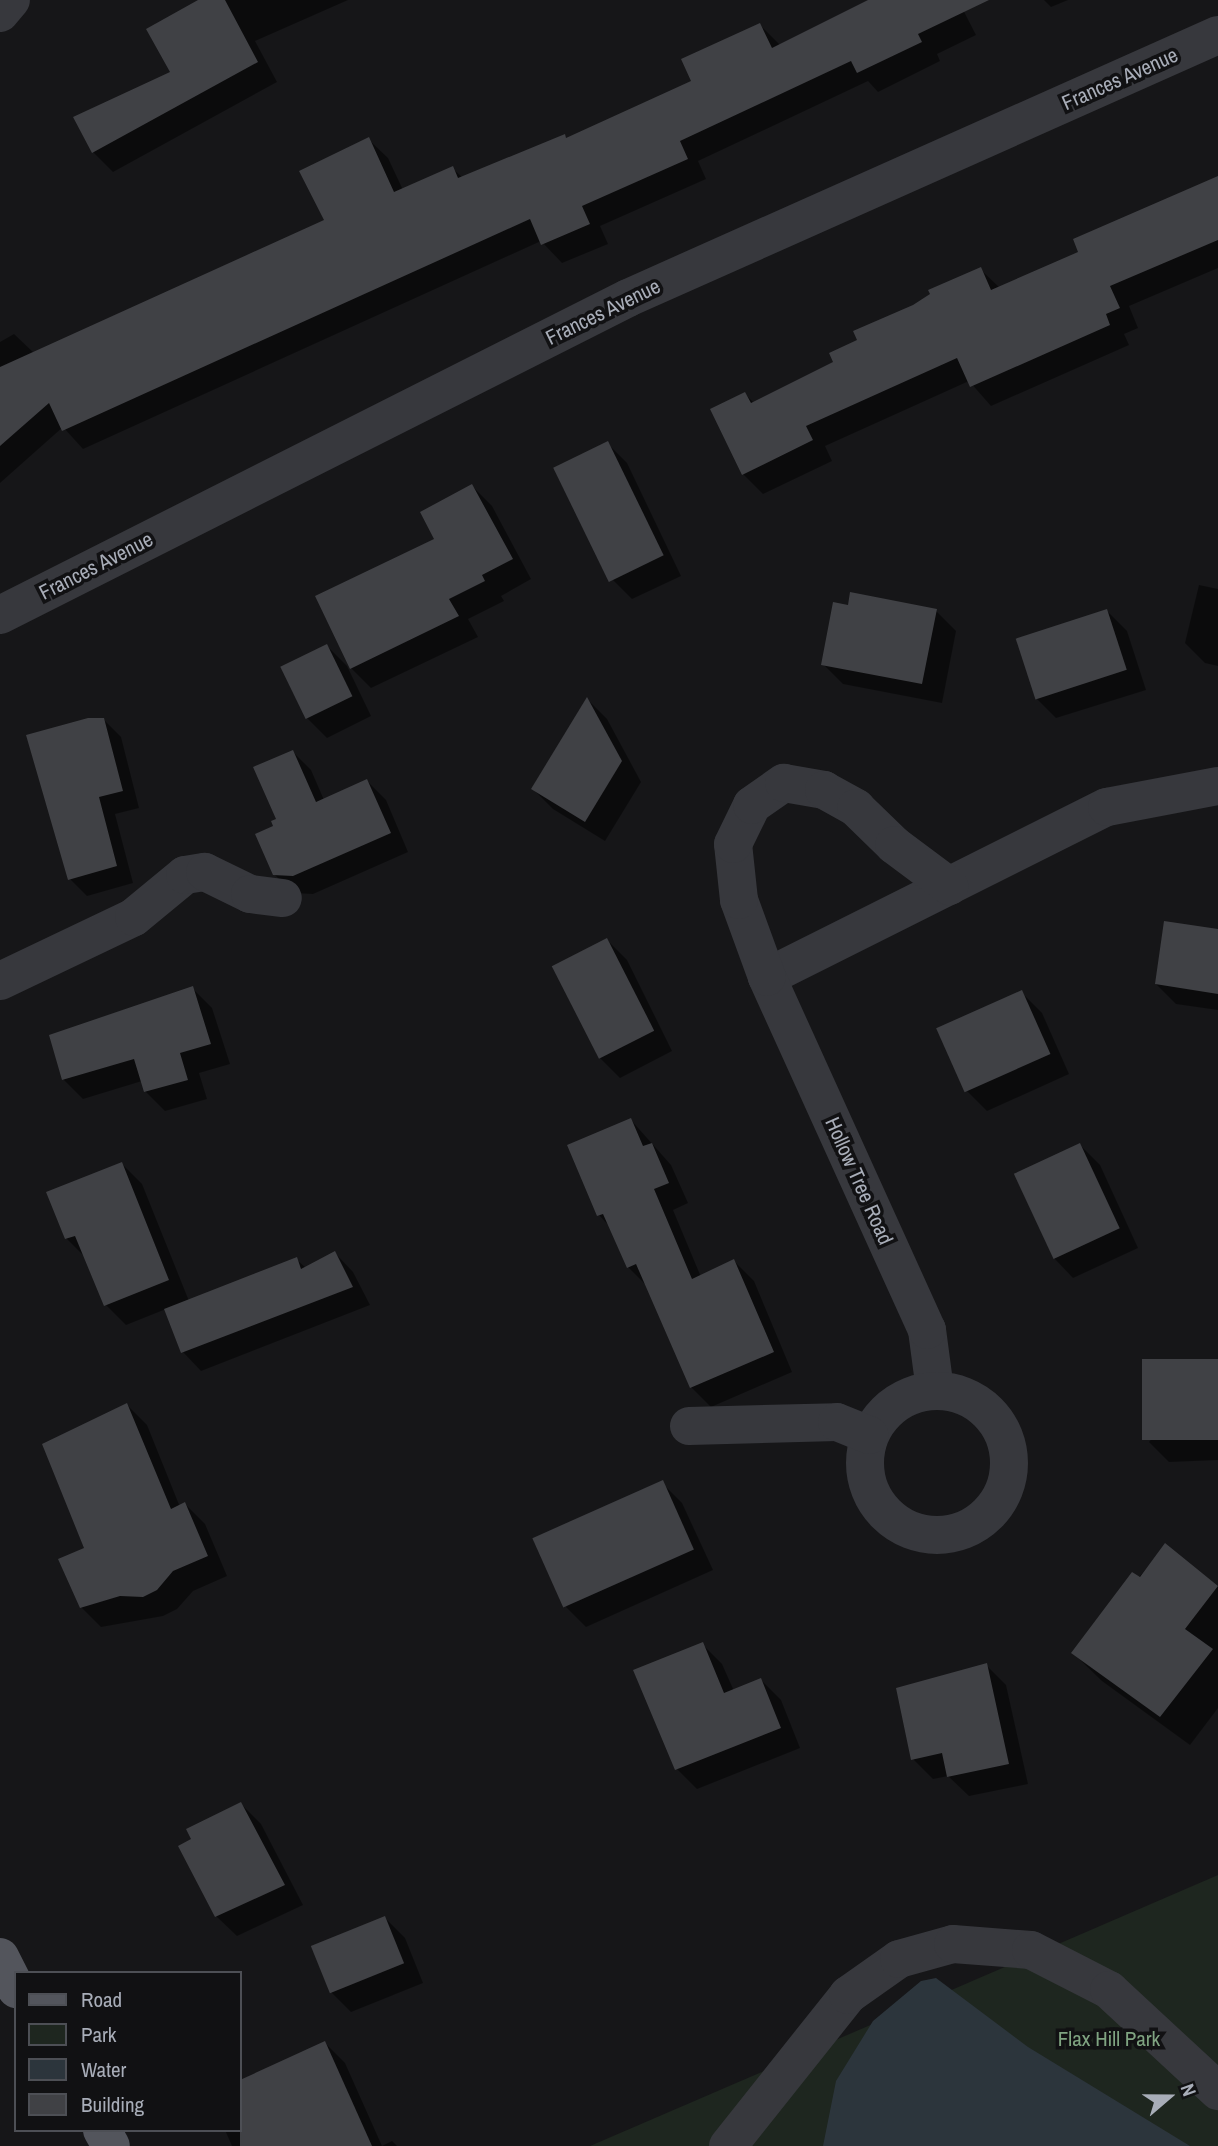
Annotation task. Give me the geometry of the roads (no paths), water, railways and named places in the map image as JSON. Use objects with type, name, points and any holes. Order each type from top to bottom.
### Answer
[{"type":"main road","points":[[0,1957],[14,1985]]},
{"type":"street","points":[[0,13],[11,0]]},
{"type":"street","name":"Frances Avenue","points":[[0,615],[628,298],[1218,35]]},
{"type":"street","name":"Hollow Tree Road","points":[[934,1390],[927,1329],[767,977],[739,900],[733,844],[752,805],[784,783],[824,790],[856,808],[894,845],[949,886]]},
{"type":"street","points":[[767,977],[1107,807],[1218,786]]},
{"type":"street","points":[[0,981],[134,917],[185,875],[205,872],[250,894],[283,898]]},
{"type":"street","points":[[934,1390],[959,1393],[981,1405],[998,1423],[1008,1445],[1010,1470],[1003,1494],[989,1514],[969,1528],[945,1535],[920,1534],[885,1513],[866,1476],[870,1435],[895,1403],[934,1390]]},
{"type":"street","points":[[690,1426],[838,1422],[870,1435]]},
{"type":"street","points":[[728,2146],[848,1995],[898,1959],[953,1944],[1031,1950],[1110,1990],[1218,2091]]},
{"type":"water","points":[[936,1978],[1028,2047],[1190,2146],[823,2146],[836,2081],[873,2021],[921,1981]]},
{"type":"park label","name":"Flax Hill Park","points":[[1109,2039]]}]
